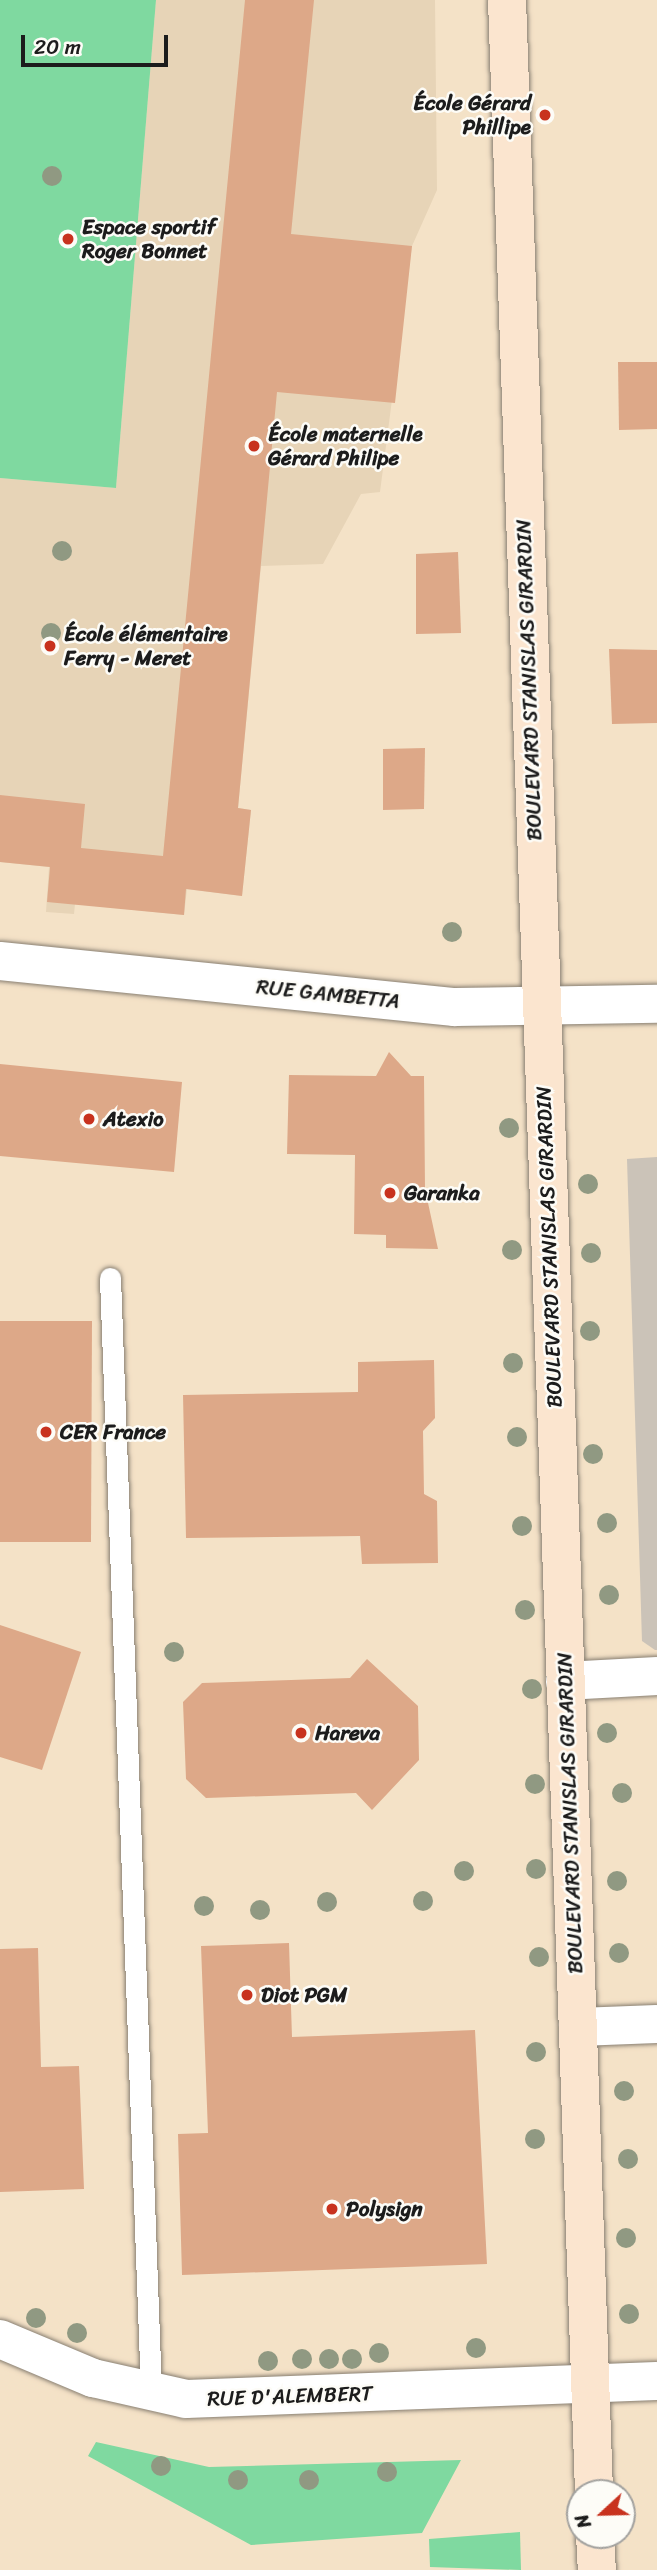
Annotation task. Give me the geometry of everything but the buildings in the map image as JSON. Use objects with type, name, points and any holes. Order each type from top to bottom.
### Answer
[{"type":"main road","name":"BOULEVARD STANISLAS GIRARDIN","points":[[507,0],[593,2479]]},
{"type":"main road","points":[[596,2549],[597,2570]]},
{"type":"street","name":"RUE GAMBETTA","points":[[0,961],[455,1007],[657,1004]]},
{"type":"street","points":[[565,1681],[657,1676]]},
{"type":"street","points":[[578,2027],[657,2024]]},
{"type":"street","name":"RUE D'ALEMBERT","points":[[0,2339],[93,2378],[186,2399],[590,2387],[657,2381]]},
{"type":"lane","points":[[110,1278],[151,2392]]},
{"type":"shaded area","name":"École maternelle Gérard Philipe","points":[[156,0],[435,0],[437,190],[412,246],[380,492],[361,494],[323,564],[261,566],[238,808],[251,810],[242,896],[187,889],[184,915],[75,904],[74,914],[46,912],[49,867],[0,862],[0,478],[116,488]]},
{"type":"shaded area","points":[[657,1157],[655,1650],[642,1641],[627,1159]]},
{"type":"green space","name":"Espace sportif Roger Bonnet","points":[[0,0],[156,0],[116,488],[0,478]]},
{"type":"green space","points":[[96,2442],[209,2467],[461,2460],[422,2533],[251,2545],[88,2456]]},
{"type":"green space","points":[[520,2532],[521,2570],[430,2567],[429,2539]]},
{"type":"place","name":"École Gérard Phillipe","points":[[545,115]]},
{"type":"place","name":"Espace sportif Roger Bonnet","points":[[68,239]]},
{"type":"place","name":"École maternelle Gérard Philipe","points":[[254,446]]},
{"type":"place","name":"École élémentaire Ferry - Meret","points":[[50,646]]},
{"type":"place","name":"Atexio","points":[[89,1119]]},
{"type":"place","name":"Garanka","points":[[390,1193]]},
{"type":"place","name":"CER France","points":[[46,1432]]},
{"type":"place","name":"Hareva","points":[[301,1733]]},
{"type":"place","name":"Diot PGM","points":[[247,1995]]},
{"type":"place","name":"Polysign","points":[[332,2209]]}]
